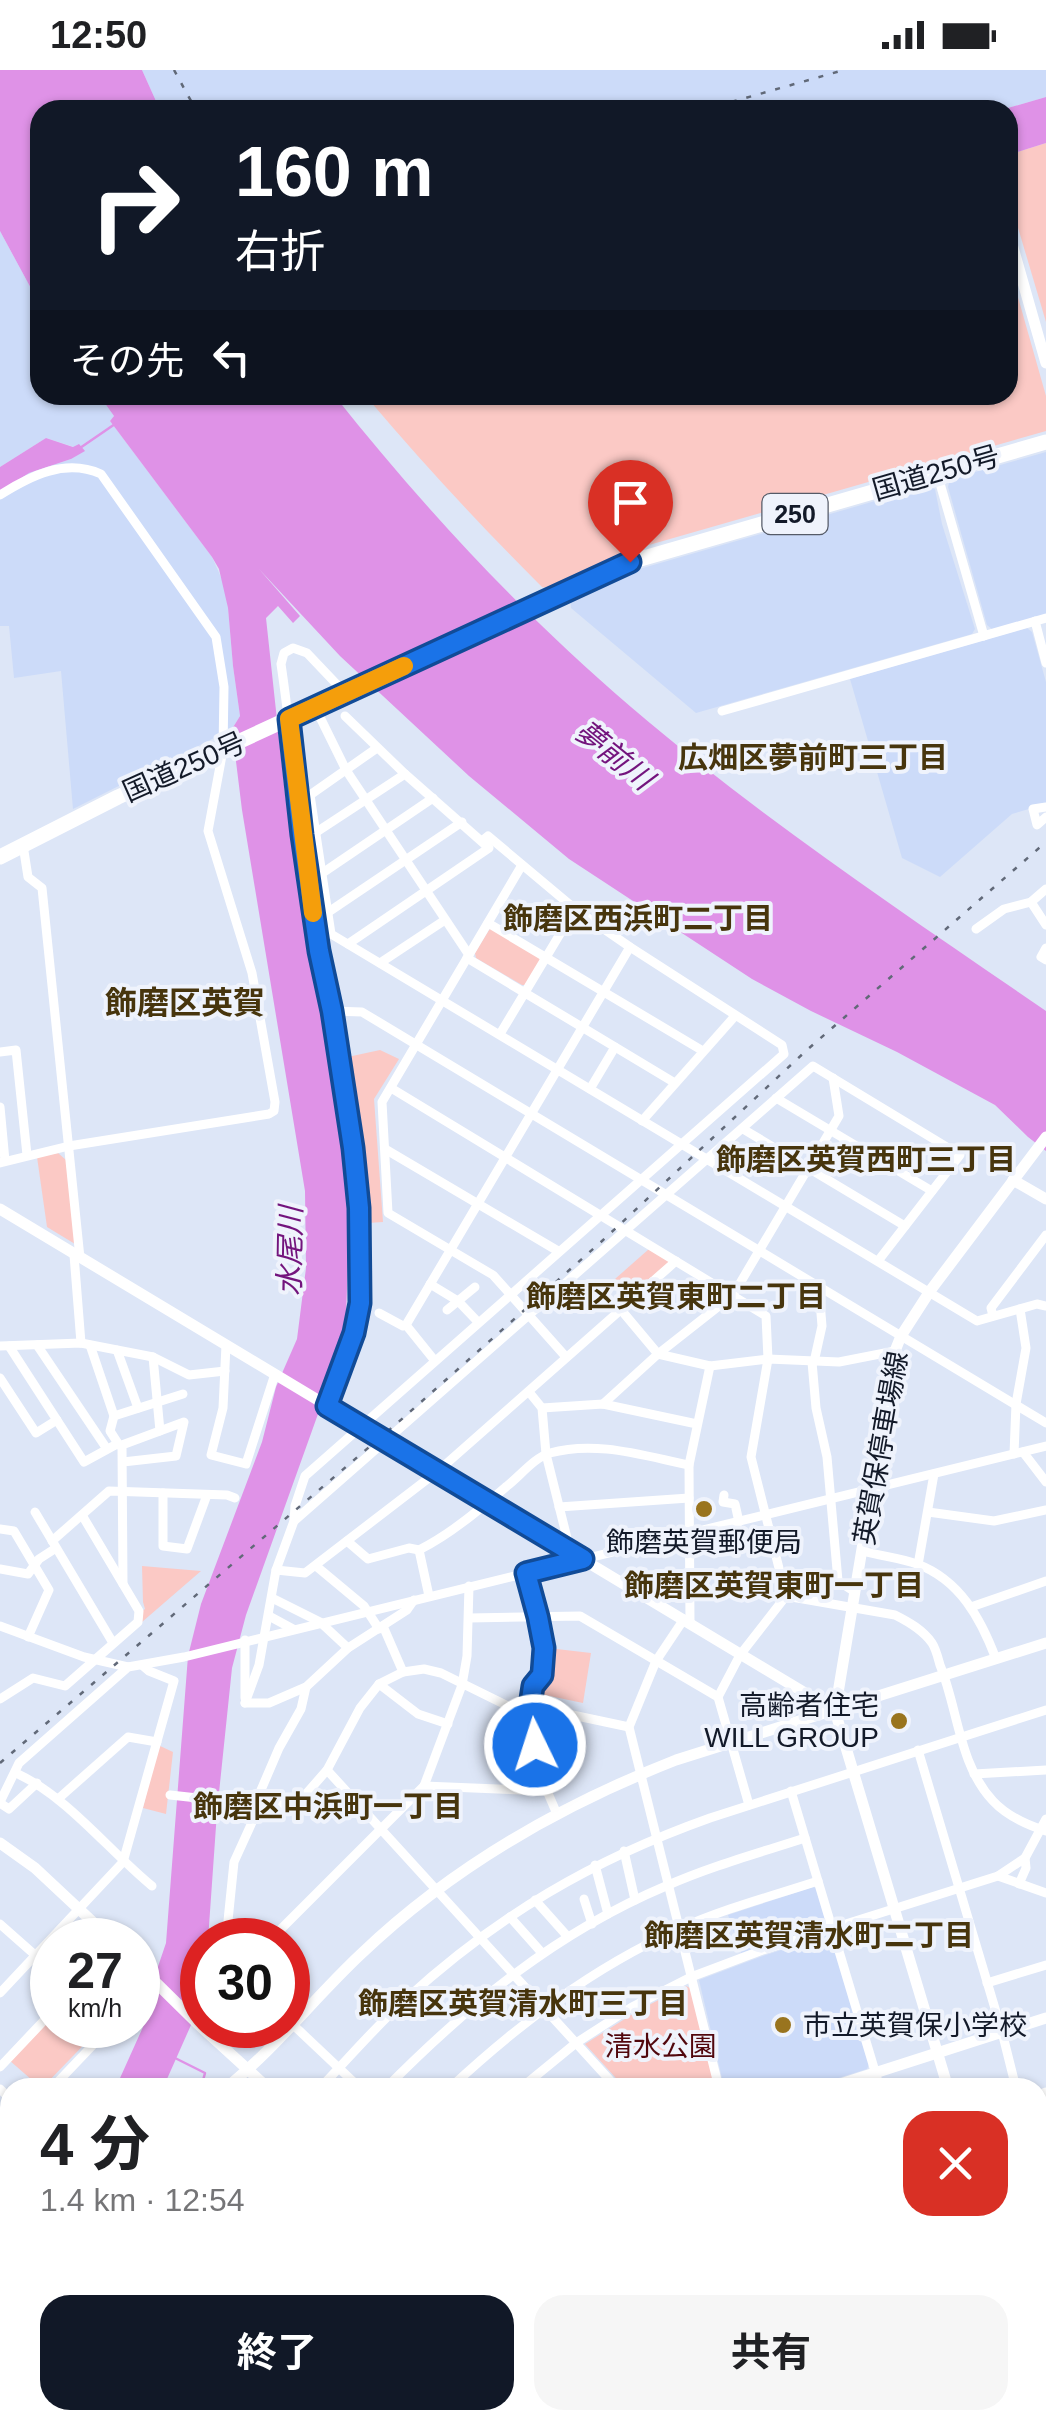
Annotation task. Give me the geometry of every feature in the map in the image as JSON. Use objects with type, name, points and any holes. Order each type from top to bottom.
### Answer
[{"type":"highway","name":"国道250号","points":[[0,857],[118,796],[630,562],[1046,442]]},
{"type":"street","points":[[1018,265],[1046,363]]},
{"type":"street","points":[[0,495],[36,474],[87,468],[101,474],[216,637],[224,687],[223,750],[208,830],[252,973],[275,1102],[270,1114],[69,1146],[3,1162],[0,1107]]},
{"type":"street","points":[[936,472],[984,636]]},
{"type":"street","points":[[722,712],[1046,618]]},
{"type":"street","points":[[1035,621],[1046,663]]},
{"type":"street","points":[[327,1406],[354,1333],[360,1303],[359,1208],[332,1011],[304,854],[281,664],[284,653],[299,648],[307,653],[345,693]]},
{"type":"street","points":[[316,707],[346,770],[468,957],[675,1083]]},
{"type":"street","points":[[344,716],[489,848],[348,944]]},
{"type":"street","points":[[377,748],[310,795],[330,934],[977,1321],[1037,1304],[1046,1306]]},
{"type":"street","points":[[315,832],[405,774]]},
{"type":"street","points":[[321,874],[433,798]]},
{"type":"street","points":[[1046,808],[1033,809],[1037,824],[1046,818]]},
{"type":"street","points":[[327,913],[462,822]]},
{"type":"street","points":[[245,1703],[259,1665],[276,1570],[294,1522],[305,1476],[784,1054],[782,1045],[574,909],[488,836],[483,840]]},
{"type":"street","points":[[23,845],[28,877],[42,888],[86,1344],[114,1416],[111,1445]]},
{"type":"street","points":[[522,865],[382,1102],[388,1213],[494,1275],[566,1358]]},
{"type":"street","points":[[976,928],[1004,909],[1032,902],[1046,889]]},
{"type":"street","points":[[1032,902],[1046,925]]},
{"type":"street","points":[[500,1034],[574,909]]},
{"type":"street","points":[[380,963],[445,920]]},
{"type":"street","points":[[488,923],[703,1051]]},
{"type":"street","points":[[406,1325],[630,948]]},
{"type":"street","points":[[1046,948],[1041,957],[1046,960]]},
{"type":"street","points":[[332,1011],[362,1012],[1042,1420],[1046,1406]]},
{"type":"street","points":[[642,1121],[735,1016]]},
{"type":"street","points":[[590,1089],[615,1048]]},
{"type":"street","points":[[0,1052],[16,1050],[26,1155]]},
{"type":"street","points":[[294,1522],[813,1066],[960,1155],[878,1261]]},
{"type":"street","points":[[602,1404],[733,1295],[839,1116],[832,1078]]},
{"type":"street","points":[[390,1088],[766,1316],[768,1359],[751,1457],[786,1596]]},
{"type":"street","points":[[776,1098],[932,1191]]},
{"type":"street","points":[[743,1129],[904,1226]]},
{"type":"street","name":"英賀保停車場線","points":[[946,2078],[834,1711],[900,1336],[1046,1137]]},
{"type":"street","points":[[385,1149],[558,1251]]},
{"type":"street","points":[[1016,1178],[1042,1196],[1046,1208]]},
{"type":"street","points":[[0,1210],[834,1711]]},
{"type":"street","points":[[993,1316],[991,1308],[1046,1235]]},
{"type":"street","points":[[276,1570],[305,1573],[316,1566],[438,1472],[676,1262]]},
{"type":"street","points":[[430,1284],[458,1301],[478,1322]]},
{"type":"street","points":[[447,1310],[475,1287]]},
{"type":"street","points":[[819,1289],[822,1326],[813,1362],[816,1408],[827,1457],[838,1582],[855,1592]]},
{"type":"street","points":[[1020,1309],[1026,1348],[1016,1404],[1018,1453],[1046,1482]]},
{"type":"street","points":[[622,1310],[658,1354],[710,1366],[768,1359],[839,1362],[895,1350]]},
{"type":"street","points":[[379,1312],[406,1325],[435,1361]]},
{"type":"street","points":[[5,1346],[86,1344],[154,1357],[189,1374],[225,1372]]},
{"type":"street","points":[[37,1345],[123,1462],[122,1584]]},
{"type":"street","points":[[5,1346],[84,1462],[111,1445],[184,1422],[176,1456],[123,1462]]},
{"type":"street","points":[[226,1346],[223,1408],[211,1455],[246,1464],[272,1373]]},
{"type":"street","points":[[117,1350],[138,1408]]},
{"type":"street","points":[[154,1357],[160,1431]]},
{"type":"street","points":[[710,1366],[689,1465],[687,1621],[656,1661],[629,1727],[716,2078]]},
{"type":"street","points":[[0,1378],[36,1433],[58,1420]]},
{"type":"street","points":[[529,1392],[542,1408],[546,1454],[570,1550]]},
{"type":"street","points":[[114,1416],[183,1394]]},
{"type":"street","points":[[542,1408],[602,1404],[698,1424]]},
{"type":"street","points":[[0,1626],[96,1660],[128,1667],[142,1665],[1046,1446]]},
{"type":"street","points":[[348,1541],[368,1559],[409,1548],[419,1550],[488,1502],[546,1454],[610,1449],[689,1465]]},
{"type":"street","points":[[918,1565],[934,1474]]},
{"type":"street","points":[[0,1570],[28,1574],[82,1515],[110,1491],[235,1498]]},
{"type":"street","points":[[163,1493],[163,1546],[188,1549],[207,1495]]},
{"type":"street","points":[[724,1496],[723,1502],[735,1504],[739,1522]]},
{"type":"street","points":[[560,1507],[689,1498]]},
{"type":"street","points":[[928,1512],[994,1521],[1046,1510]]},
{"type":"street","points":[[35,1512],[113,1643]]},
{"type":"street","points":[[0,1699],[34,1678],[65,1686],[138,1622],[139,1611],[82,1515]]},
{"type":"street","points":[[0,1529],[14,1531],[49,1590],[28,1636]]},
{"type":"street","points":[[419,1550],[429,1596]]},
{"type":"street","points":[[863,1551],[918,1565],[949,1583],[972,1606],[996,1659]]},
{"type":"street","points":[[316,1566],[364,1606],[381,1628],[403,1672]]},
{"type":"street","points":[[526,1573],[544,1648],[542,1675],[533,1686],[530,1709],[535,1745],[548,1766],[546,1791],[557,1814]]},
{"type":"street","points":[[972,1606],[1046,1582]]},
{"type":"street","points":[[292,1918],[424,1786],[462,1685],[470,1586]]},
{"type":"street","points":[[534,2078],[576,2043],[632,2007],[691,1977],[760,1950],[998,1876],[1025,1858],[1044,1827],[1009,1815],[974,1774],[932,1644],[912,1623],[896,1616],[786,1596]]},
{"type":"street","points":[[749,1805],[718,1697],[740,1655],[786,1596]]},
{"type":"street","points":[[272,1598],[320,1622],[348,1648]]},
{"type":"street","points":[[245,1703],[269,1702],[306,1688],[348,1648],[407,1610],[414,1600]]},
{"type":"street","points":[[269,1616],[293,1629]]},
{"type":"street","points":[[469,1618],[580,1616],[718,1697]]},
{"type":"street","points":[[245,1703],[246,1640]]},
{"type":"street","points":[[310,2003],[437,1890],[484,1856],[557,1814],[640,1774],[730,1742],[1046,1643]]},
{"type":"street","points":[[70,1918],[123,1862],[174,1682],[142,1665]]},
{"type":"street","points":[[37,1783],[9,1809],[0,1802],[19,1763],[128,1667]]},
{"type":"street","points":[[259,1807],[299,1802],[328,1770],[360,1708],[379,1684],[403,1672],[424,1669],[441,1673],[518,1711],[530,1709],[629,1727]]},
{"type":"street","points":[[379,1684],[418,1714],[448,1724]]},
{"type":"street","points":[[228,1918],[234,1862],[259,1807],[261,1790],[279,1748],[301,1709],[306,1688]]},
{"type":"street","points":[[330,2078],[404,2001],[480,1938],[596,1866],[655,1838],[749,1805],[1046,1710]]},
{"type":"street","points":[[58,1799],[128,1737],[157,1742]]},
{"type":"street","points":[[918,1750],[1014,2078]]},
{"type":"street","points":[[328,1770],[608,2078]]},
{"type":"street","points":[[974,1774],[1046,1770]]},
{"type":"street","points":[[16,1772],[58,1799],[152,1886]]},
{"type":"street","points":[[424,1786],[546,1791]]},
{"type":"street","points":[[791,1791],[878,2078]]},
{"type":"street","points":[[170,1795],[225,1801]]},
{"type":"street","points":[[396,2078],[440,2034],[568,1936],[668,1885],[805,1838]]},
{"type":"street","points":[[0,1843],[35,1868],[89,1918]]},
{"type":"street","points":[[624,1852],[636,1900]]},
{"type":"street","points":[[1020,1884],[1025,1858]]},
{"type":"street","points":[[596,1866],[608,1914]]},
{"type":"street","points":[[998,1876],[1046,1893]]},
{"type":"street","points":[[461,2078],[543,2008],[609,1965],[679,1929],[818,1881]]},
{"type":"street","points":[[584,1899],[592,1924]]},
{"type":"street","points":[[536,1900],[568,1936]]},
{"type":"street","points":[[510,1917],[542,1953]]},
{"type":"street","points":[[0,1924],[30,1950]]},
{"type":"street","points":[[0,1993],[30,1961]]},
{"type":"street","points":[[987,1983],[1046,1965]]},
{"type":"street","points":[[160,1987],[257,2078]]},
{"type":"street","points":[[858,2078],[1046,2018]]},
{"type":"street","points":[[0,2067],[30,2035]]},
{"type":"street","points":[[310,2041],[350,2078]]},
{"type":"street","points":[[62,2078],[90,2048]]},
{"type":"street","points":[[243,2078],[267,2048]]},
{"type":"street","points":[[238,2078],[248,2070]]},
{"type":"shaded area","points":[[142,70],[1046,70],[1046,97],[1018,105],[1018,100],[156,100]]},
{"type":"shaded area","points":[[0,231],[30,286],[30,405],[106,405],[114,416],[110,421],[212,557],[224,584],[228,608],[240,716],[232,729],[73,809],[61,671],[14,678],[9,626],[0,626],[0,492],[29,473],[71,459],[74,447],[46,438],[0,467]]},
{"type":"shaded area","points":[[1046,452],[1046,614],[993,630],[987,625],[948,487],[950,479]]},
{"type":"shaded area","points":[[927,486],[935,489],[975,629],[972,634],[696,713],[571,608],[570,597],[622,574]]},
{"type":"shaded area","points":[[1027,628],[1032,632],[1046,682],[1046,804],[1012,814],[940,877],[902,858],[850,679]]},
{"type":"shaded area","points":[[813,1887],[826,1922],[824,1926],[741,1953],[728,1915]]},
{"type":"shaded area","name":"市立英賀保小学校","points":[[827,1935],[831,1937],[869,2064],[867,2069],[838,2078],[722,2078],[699,1980]]},
{"type":"green space","points":[[1046,143],[1046,322],[1018,228],[1018,152]]},
{"type":"green space","points":[[1018,297],[1046,396],[1046,431],[642,547],[552,589],[542,587],[374,405],[1018,405]]},
{"type":"green space","points":[[492,928],[539,956],[540,961],[525,985],[476,958],[475,953]]},
{"type":"green space","points":[[380,1050],[399,1059],[374,1099],[383,1222],[368,1223],[364,1217],[343,1058]]},
{"type":"green space","points":[[58,1153],[66,1160],[75,1244],[47,1227],[37,1157]]},
{"type":"green space","points":[[649,1249],[672,1263],[632,1297],[615,1279]]},
{"type":"green space","points":[[142,1566],[201,1571],[142,1622]]},
{"type":"green space","points":[[548,1648],[591,1653],[583,1703],[540,1694],[547,1674]]},
{"type":"green space","points":[[158,1745],[173,1752],[166,1814],[143,1808]]},
{"type":"green space","name":"清水公園","points":[[686,1986],[690,1988],[713,2078],[616,2078],[585,2044]]},
{"type":"green space","points":[[30,2038],[30,2048],[81,2048],[52,2078],[30,2078],[9,2060]]},
{"type":"water","points":[[0,70],[142,70],[156,100],[30,100],[30,286],[0,231]]},
{"type":"water","points":[[1046,97],[1046,143],[1018,152],[1018,105]]},
{"type":"water","name":"夢前川","points":[[106,405],[342,405],[475,558],[551,635],[631,707],[783,827],[1046,1011],[1046,1151],[995,1105],[752,979],[569,859],[469,776],[340,656],[259,569],[300,616],[293,623],[278,606],[266,618],[285,794],[348,1174],[346,1316],[342,1347],[246,1615],[232,1668],[210,1918],[180,1918],[181,2048],[167,2078],[120,2078],[134,2048],[160,2048],[160,1961],[166,1943],[188,1656],[201,1604],[262,1442],[276,1387],[297,1339],[306,1268],[305,1191],[242,810],[232,729],[240,716],[228,608],[219,569],[110,421],[114,416]]},
{"type":"water","points":[[46,438],[73,447],[79,444],[85,451],[29,473],[0,492],[0,467]]},
{"type":"waterway","points":[[80,448],[115,424]]},
{"type":"waterway","points":[[175,2058],[205,2073],[204,2078]]},
{"type":"railway","points":[[174,70],[190,100]]},
{"type":"railway","points":[[738,100],[844,70]]},
{"type":"railway","points":[[0,1763],[403,1418],[602,1241],[808,1049],[1046,842]]},
{"type":"slow traffic","points":[[313,913],[289,719],[404,666]]},
{"type":"place","name":"飾磨英賀郵便局","points":[[704,1509]]},
{"type":"place","name":"高齢者住宅 WILL GROUP","points":[[899,1721]]},
{"type":"place","name":"市立英賀保小学校","points":[[783,2025]]},
{"type":"district","name":"広畑区夢前町三丁目","points":[[813,757]]},
{"type":"district","name":"飾磨区西浜町二丁目","points":[[638,918]]},
{"type":"district","name":"飾磨区英賀","points":[[185,1003]]},
{"type":"district","name":"飾磨区英賀西町三丁目","points":[[866,1159]]},
{"type":"district","name":"飾磨区英賀東町二丁目","points":[[676,1296]]},
{"type":"district","name":"飾磨区英賀東町一丁目","points":[[774,1585]]},
{"type":"district","name":"飾磨区中浜町一丁目","points":[[328,1806]]},
{"type":"district","name":"飾磨区英賀清水町二丁目","points":[[809,1935]]},
{"type":"district","name":"飾磨区英賀清水町三丁目","points":[[523,2003]]},
{"type":"route","points":[[535,1745],[530,1706],[533,1686],[542,1675],[544,1648],[526,1573],[583,1559],[327,1406],[354,1333],[360,1303],[359,1208],[353,1148],[302,835],[289,719],[630,562]]},
{"type":"water label","name":"水尾川","points":[[290,1251]]}]
